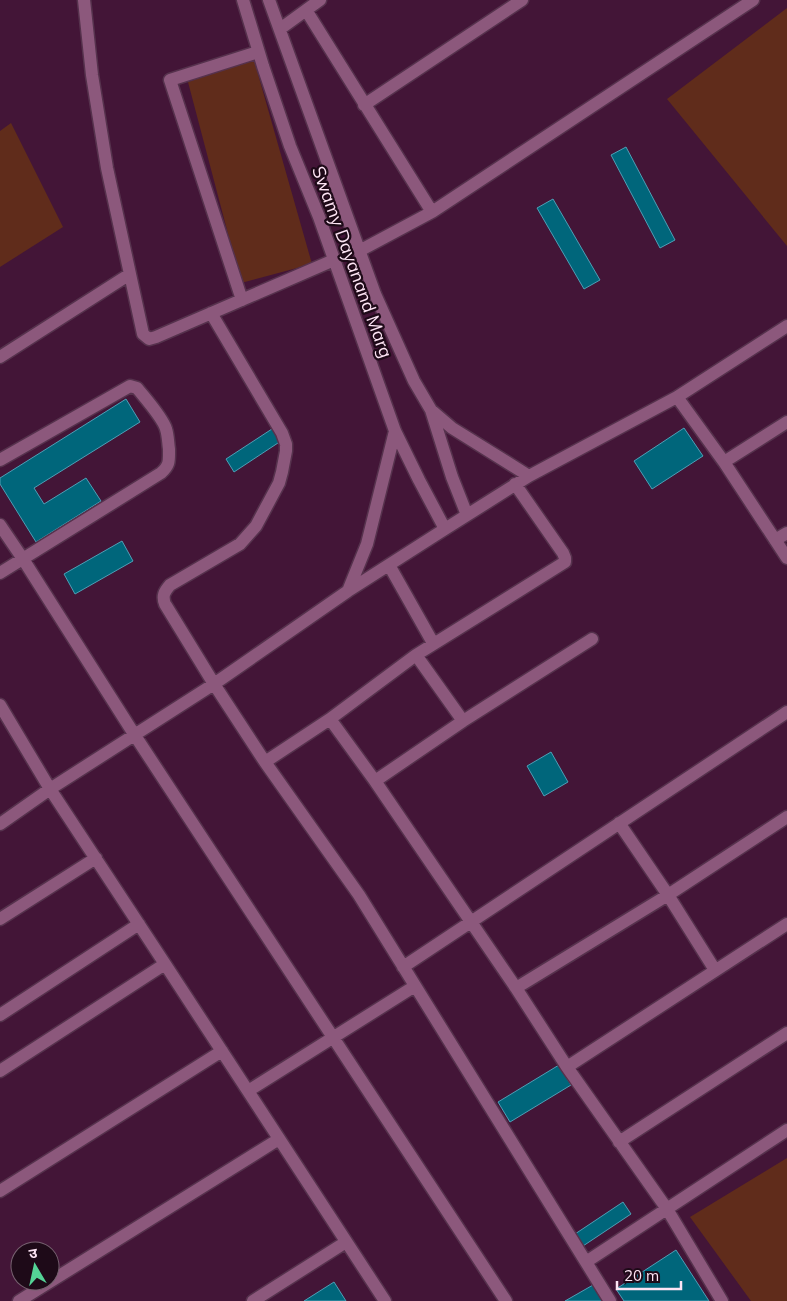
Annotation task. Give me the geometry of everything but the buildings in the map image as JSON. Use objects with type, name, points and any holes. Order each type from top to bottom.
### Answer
[{"type":"street","points":[[84,0],[92,75],[107,168],[143,334],[149,339],[156,337],[334,260]]},
{"type":"street","name":"Swamy Dayanand Marg","points":[[243,0],[258,52],[290,146],[319,217],[395,431],[445,529]]},
{"type":"street","name":"Swamy Dayanand Marg","points":[[269,0],[375,294],[414,381],[431,410],[452,477],[467,515]]},
{"type":"street","points":[[280,29],[320,0]]},
{"type":"street","points":[[364,105],[522,0]]},
{"type":"street","points":[[359,251],[432,212],[748,1]]},
{"type":"street","points":[[306,10],[432,212]]},
{"type":"street","points":[[242,300],[170,80],[258,52]]},
{"type":"street","points":[[0,357],[130,274]]},
{"type":"street","points":[[211,313],[282,433],[286,444],[286,451],[278,483],[256,526],[240,544],[170,585],[164,592],[164,604],[265,762],[359,895],[610,1301]]},
{"type":"street","points":[[0,824],[134,734],[214,684],[348,591],[515,484],[677,397],[787,326]]},
{"type":"street","points":[[0,460],[130,386],[137,388],[166,429],[168,438],[169,460],[167,467],[161,473],[0,573]]},
{"type":"street","points":[[677,397],[724,462],[787,558]]},
{"type":"street","points":[[431,410],[452,428],[529,476]]},
{"type":"street","points":[[724,462],[787,422]]},
{"type":"street","points":[[348,591],[367,544],[395,431]]},
{"type":"street","points":[[265,762],[330,719],[433,643],[565,562],[563,553],[515,484]]},
{"type":"street","points":[[0,525],[134,734],[506,1301]]},
{"type":"street","points":[[775,540],[787,533]]},
{"type":"street","points":[[388,565],[433,643]]},
{"type":"street","points":[[375,781],[463,721],[592,639]]},
{"type":"street","points":[[416,655],[463,721]]},
{"type":"street","points":[[0,705],[50,789],[140,924],[384,1301]]},
{"type":"street","points":[[403,967],[787,712]]},
{"type":"street","points":[[330,719],[375,781],[516,988],[567,1067],[667,1209],[722,1301]]},
{"type":"street","points":[[516,988],[668,895],[787,817]]},
{"type":"street","points":[[619,823],[668,895],[715,970]]},
{"type":"street","points":[[0,919],[96,858]]},
{"type":"street","points":[[0,1015],[140,924]]},
{"type":"street","points":[[567,1067],[787,924]]},
{"type":"street","points":[[0,1071],[165,964]]},
{"type":"street","points":[[248,1091],[415,986]]},
{"type":"street","points":[[619,1142],[787,1033]]},
{"type":"street","points":[[0,1191],[222,1051]]},
{"type":"street","points":[[586,1262],[787,1130]]},
{"type":"street","points":[[19,1301],[279,1139]]},
{"type":"street","points":[[253,1301],[346,1242]]},
{"type":"shaded area","points":[[787,8],[787,246],[667,99]]},
{"type":"shaded area","points":[[254,60],[312,264],[241,283],[188,82]]},
{"type":"shaded area","points":[[11,123],[63,227],[0,267],[0,131]]},
{"type":"shaded area","points":[[787,1158],[787,1301],[751,1301],[690,1217]]}]
